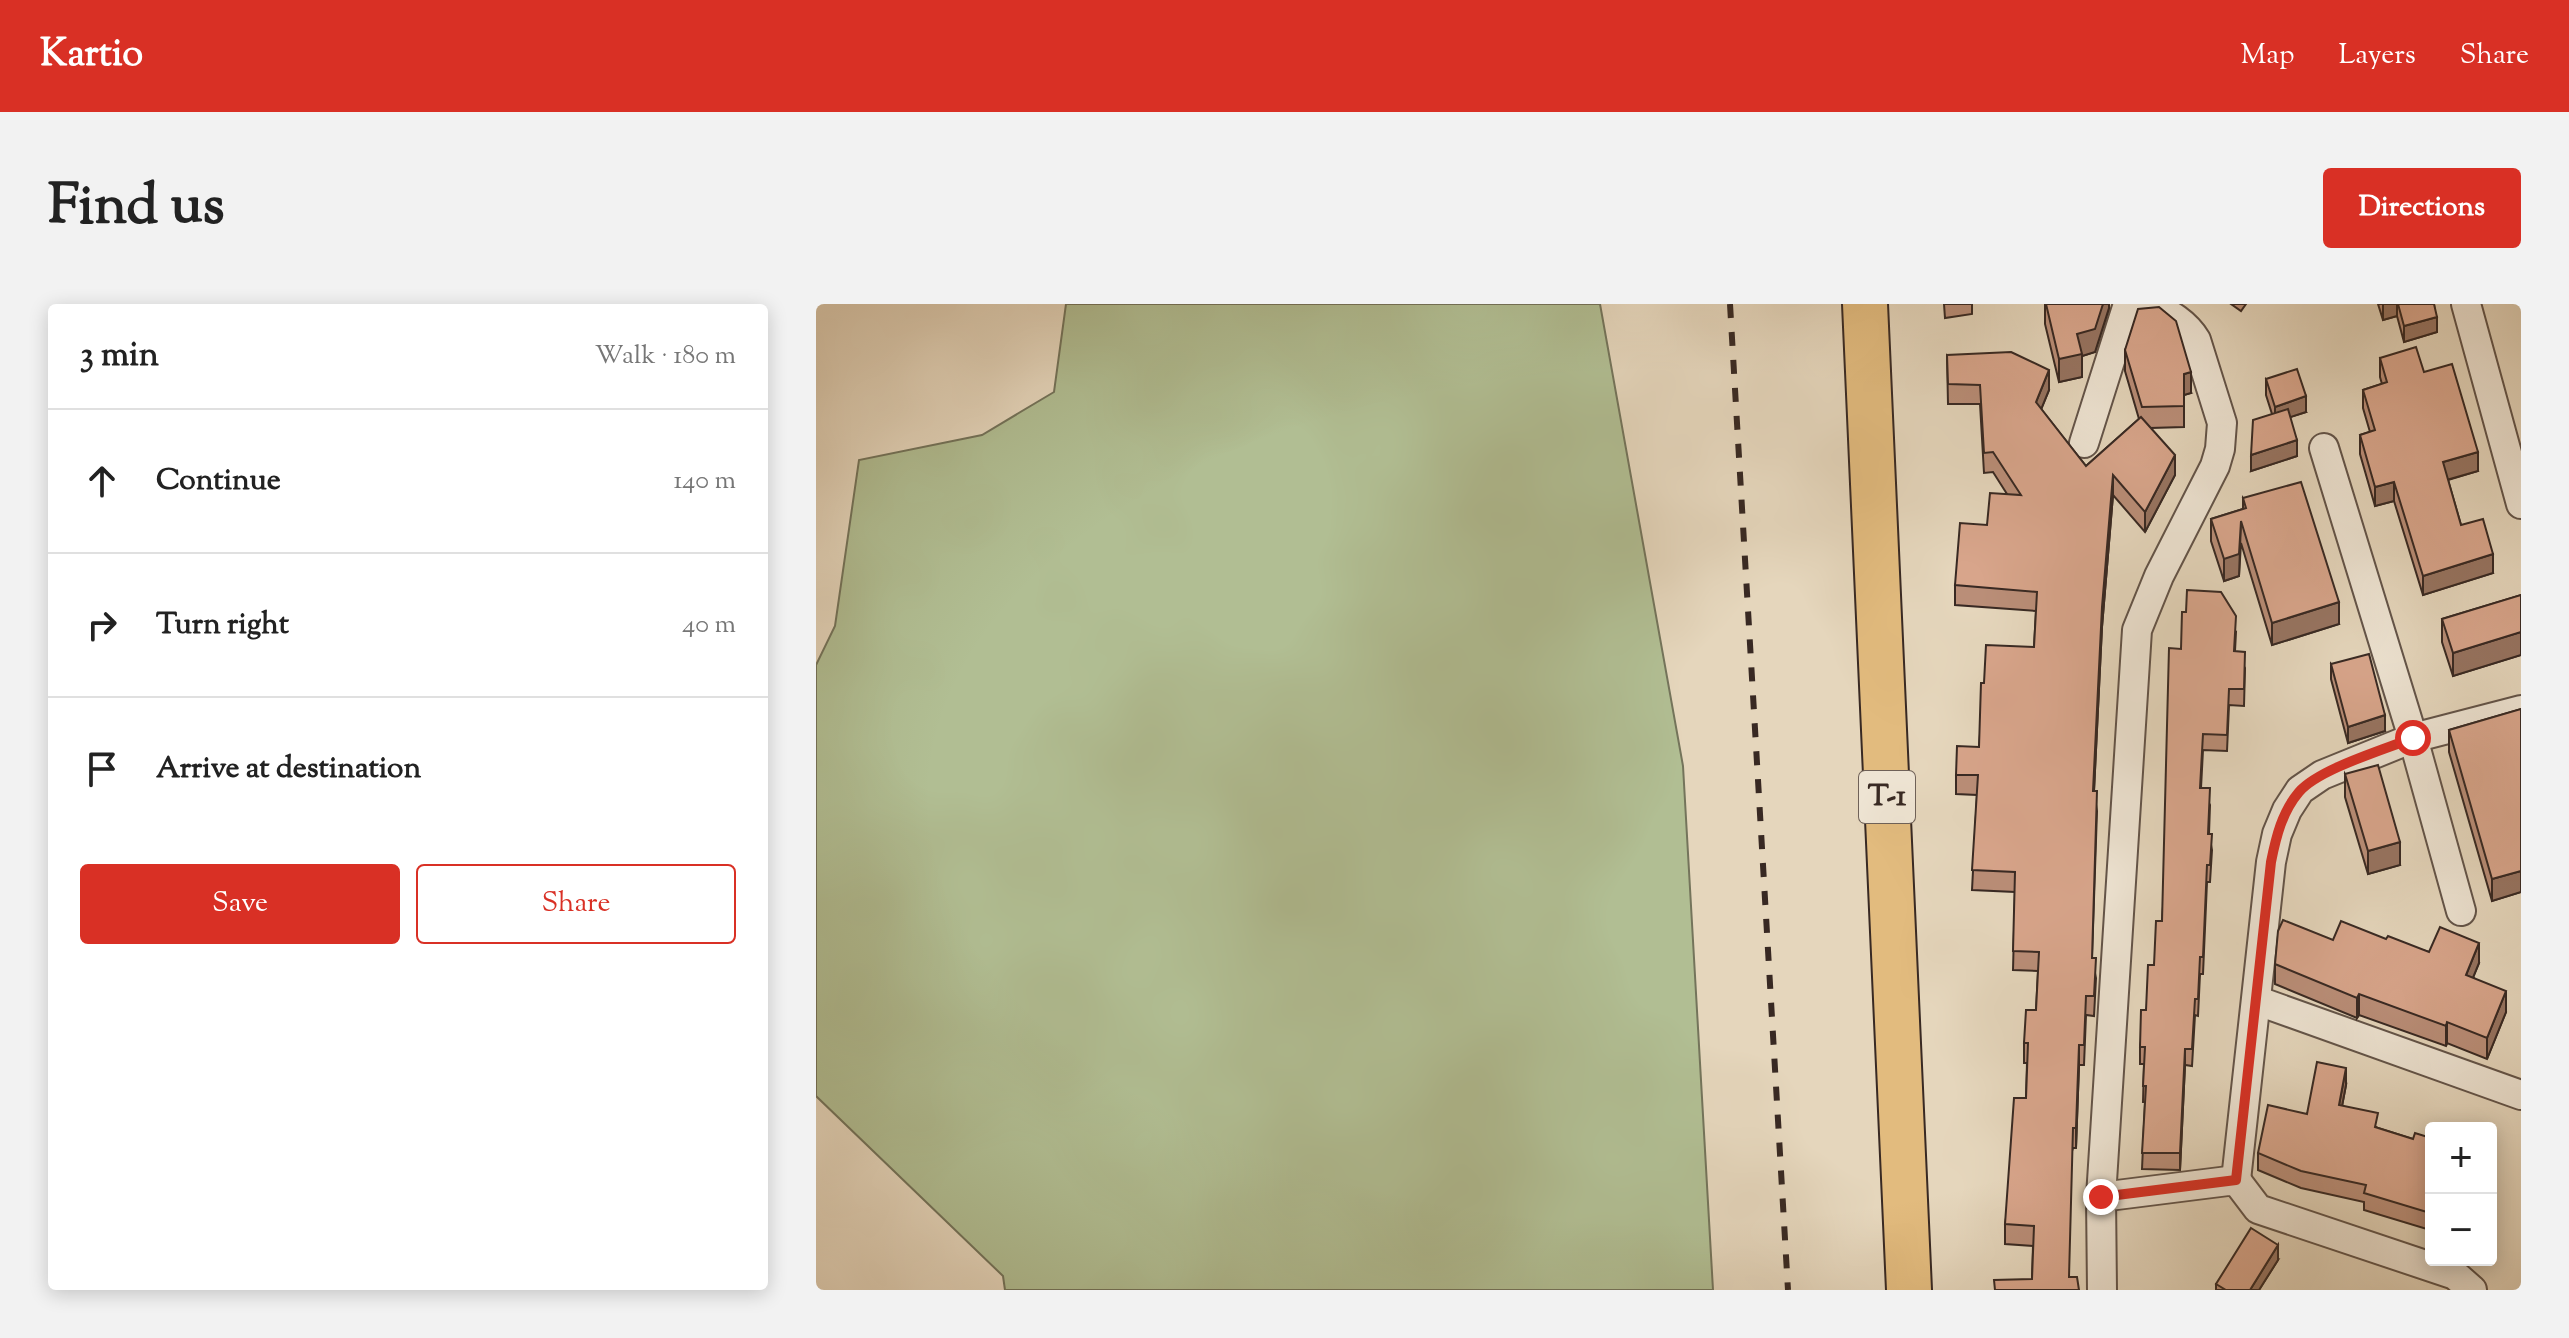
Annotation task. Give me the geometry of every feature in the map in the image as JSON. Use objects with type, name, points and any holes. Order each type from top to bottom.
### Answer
[{"type":"main road","name":"T-1","points":[[1865,304],[1909,1290]]},
{"type":"street","points":[[2084,443],[2128,304]]},
{"type":"street","points":[[2102,1290],[2101,1197],[2137,630],[2159,576],[2215,466],[2222,423],[2196,340],[2177,318],[2150,304]]},
{"type":"street","points":[[2466,304],[2521,504]]},
{"type":"street","points":[[2324,448],[2413,738],[2461,911]]},
{"type":"street","points":[[2472,1290],[2455,1275],[2258,1209],[2236,1180],[2271,862],[2277,834],[2287,810],[2300,790],[2322,775],[2413,738],[2521,710]]},
{"type":"street","points":[[2258,1001],[2521,1095]]},
{"type":"street","points":[[2101,1197],[2236,1180]]},
{"type":"green space","points":[[1066,304],[1600,304],[1683,766],[1713,1290],[1005,1290],[1003,1276],[816,1096],[816,665],[835,626],[859,460],[982,435],[1054,392]]},
{"type":"building","points":[[2046,304],[2103,304],[2095,329],[2077,334],[2082,354],[2059,359]]},
{"type":"building","points":[[2398,304],[2434,304],[2437,317],[2404,326]]},
{"type":"building","points":[[2159,307],[2176,321],[2191,372],[2184,374],[2184,406],[2142,407],[2125,350],[2138,309]]},
{"type":"building","points":[[2416,347],[2424,372],[2452,364],[2478,452],[2443,462],[2461,525],[2483,519],[2493,554],[2423,576],[2394,482],[2375,487],[2360,435],[2375,430],[2363,390],[2387,382],[2380,358]]},
{"type":"building","points":[[2011,352],[2049,370],[2036,402],[2086,466],[2141,417],[2175,455],[2145,512],[2113,475],[2102,607],[2093,791],[2097,791],[2092,958],[2096,958],[2094,996],[2086,996],[2084,1045],[2079,1045],[2076,1128],[2073,1128],[2069,1277],[2077,1277],[2079,1290],[1995,1290],[1994,1280],[2032,1279],[2034,1226],[2005,1224],[2014,1098],[2026,1098],[2026,1010],[2036,1010],[2039,952],[2013,951],[2015,872],[1972,870],[1978,775],[1956,775],[1957,746],[1979,747],[1986,645],[2034,647],[2037,592],[1955,585],[1960,523],[1987,525],[1990,493],[2021,495],[1993,452],[1984,453],[1980,385],[1948,384],[1947,355]]},
{"type":"building","points":[[2297,369],[2306,396],[2275,407],[2266,379]]},
{"type":"building","points":[[2288,409],[2297,440],[2251,455],[2253,420]]},
{"type":"building","points":[[2301,482],[2339,602],[2272,623],[2241,521],[2239,554],[2224,559],[2211,519],[2246,508],[2243,498]]},
{"type":"building","points":[[2187,590],[2221,592],[2236,616],[2234,651],[2245,652],[2244,689],[2229,689],[2227,735],[2203,734],[2200,788],[2210,788],[2208,834],[2212,834],[2210,865],[2207,865],[2203,957],[2200,957],[2192,1049],[2185,1049],[2180,1153],[2142,1153],[2146,1086],[2143,1086],[2145,1047],[2140,1047],[2141,1010],[2146,1010],[2148,965],[2154,965],[2156,921],[2162,921],[2169,648],[2181,649],[2182,612],[2186,612]]},
{"type":"building","points":[[2521,595],[2521,632],[2453,653],[2442,619]]},
{"type":"building","points":[[2369,654],[2385,715],[2348,727],[2331,664]]},
{"type":"building","points":[[2521,709],[2521,871],[2492,879],[2449,730]]},
{"type":"building","points":[[2378,765],[2400,842],[2368,851],[2345,774]]},
{"type":"building","points":[[2283,920],[2333,940],[2341,921],[2429,952],[2440,927],[2479,943],[2466,975],[2506,991],[2487,1038],[2359,994],[2357,998],[2275,964],[2278,931]]},
{"type":"building","points":[[2317,1062],[2346,1068],[2339,1105],[2378,1113],[2375,1127],[2413,1139],[2415,1133],[2425,1136],[2425,1211],[2364,1193],[2366,1185],[2301,1171],[2258,1153],[2268,1105],[2307,1114]]},
{"type":"building","points":[[2251,1228],[2278,1245],[2250,1290],[2226,1290],[2216,1284]]},
{"type":"railway","points":[[1730,304],[1788,1290]]},
{"type":"route","points":[[2101,1197],[2236,1180],[2271,862],[2277,834],[2300,790],[2322,775],[2413,738]]}]
